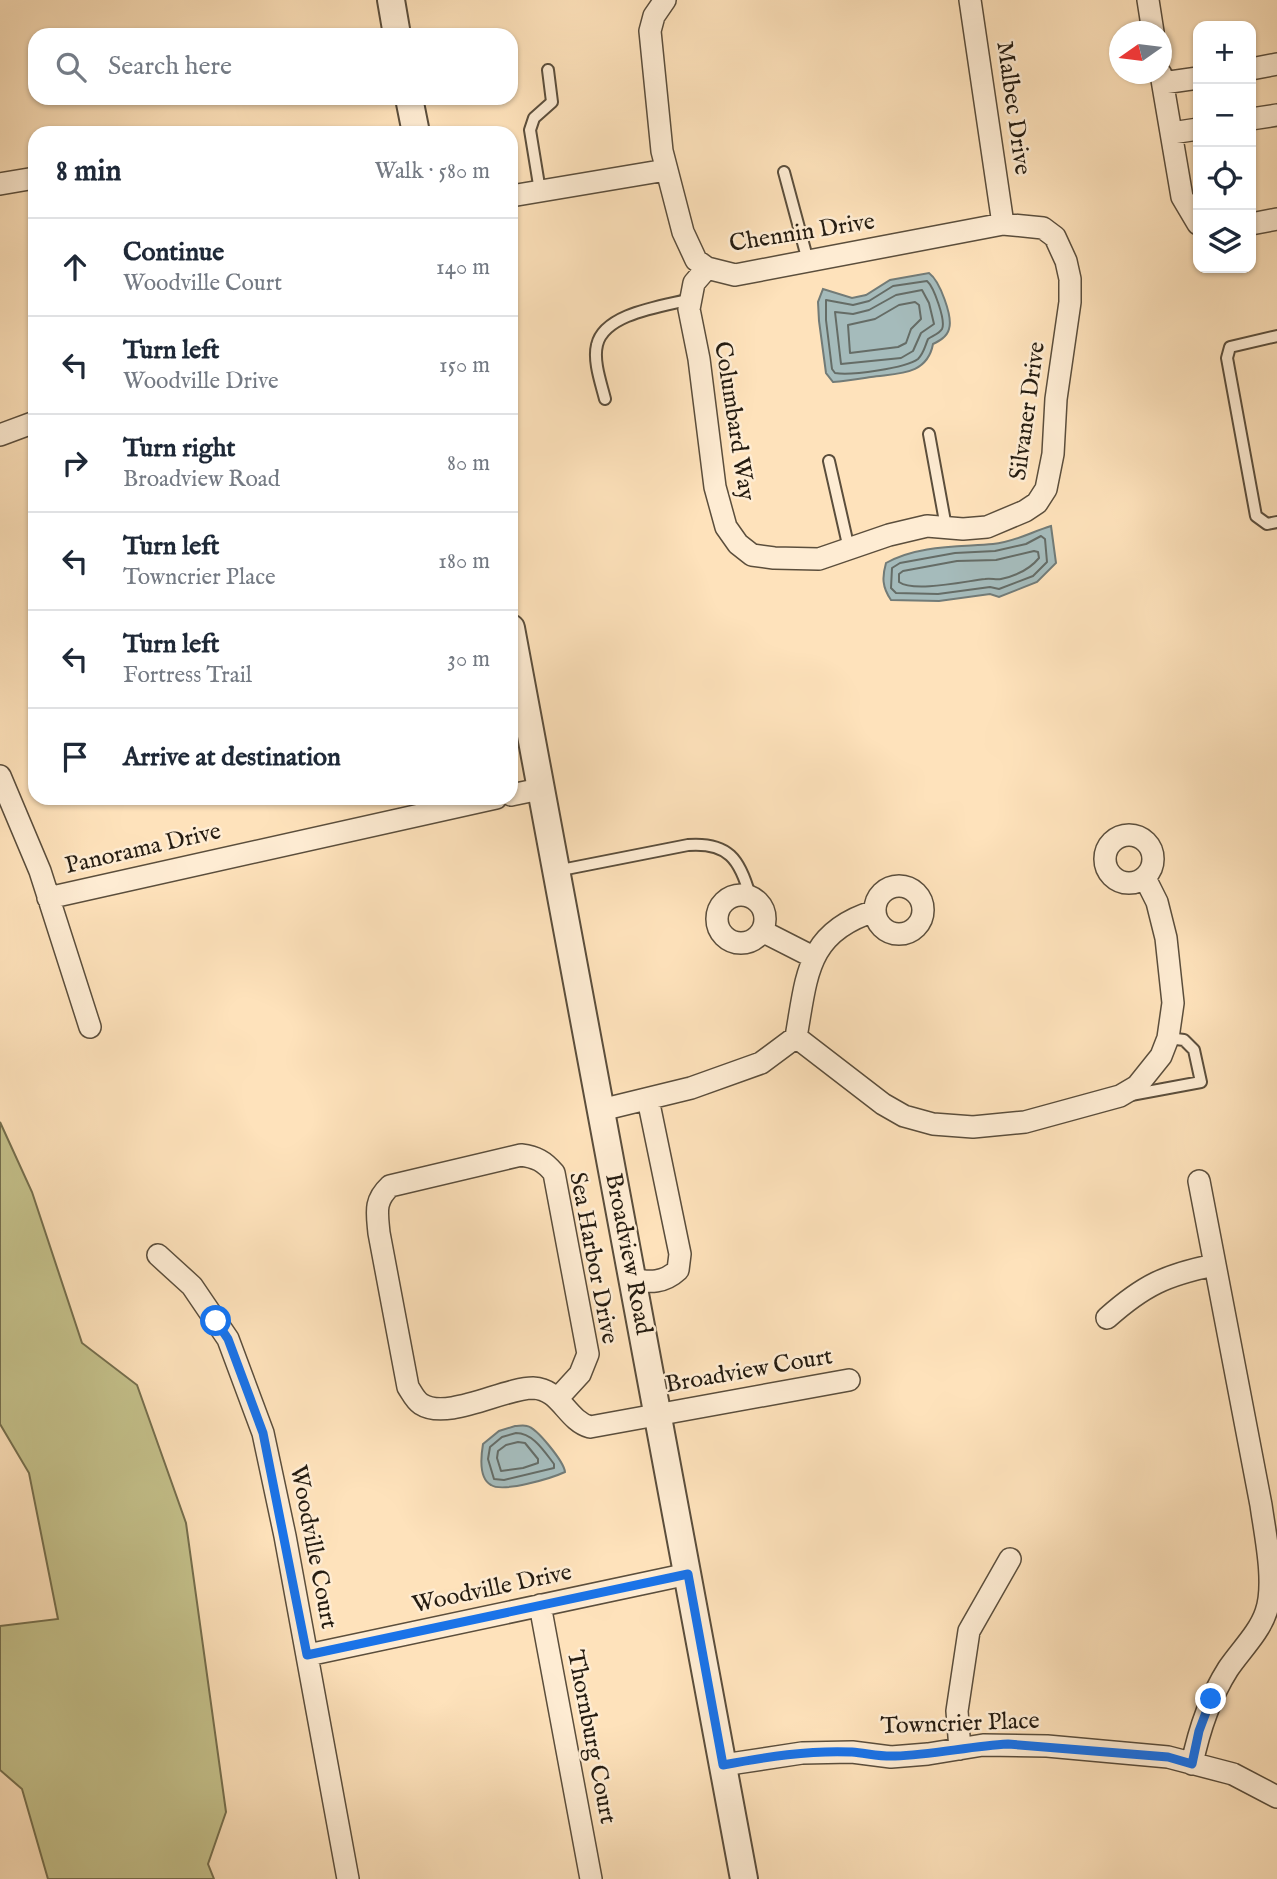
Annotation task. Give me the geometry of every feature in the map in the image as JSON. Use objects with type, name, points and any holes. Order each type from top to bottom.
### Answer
[{"type":"street","points":[[391,0],[396,28]]},
{"type":"street","points":[[518,195],[666,170],[657,114],[650,31],[654,16],[665,0]]},
{"type":"street","name":"Malbec Drive","points":[[970,0],[1003,224]]},
{"type":"street","points":[[1147,0],[1151,21]]},
{"type":"street","points":[[1256,68],[1277,64]]},
{"type":"street","points":[[1172,78],[1193,78]]},
{"type":"street","points":[[1163,84],[1182,197],[1193,216]]},
{"type":"street","points":[[410,105],[415,126]]},
{"type":"street","points":[[1256,118],[1277,114]]},
{"type":"street","points":[[1172,133],[1193,130]]},
{"type":"street","name":"Chennin Drive","points":[[666,170],[683,232],[696,260],[707,268],[735,275],[1003,224],[1043,228]]},
{"type":"street","points":[[0,184],[28,179]]},
{"type":"street","points":[[1256,223],[1277,219]]},
{"type":"street","name":"Silvaner Drive","points":[[774,558],[819,559],[927,526],[963,529],[987,527],[1008,520],[1037,503],[1046,489],[1053,454],[1056,399],[1070,302],[1070,279],[1066,261],[1055,237],[1043,228]]},
{"type":"street","points":[[691,299],[694,283],[707,268]]},
{"type":"street","name":"Columbard Way","points":[[691,299],[689,309],[699,359],[715,487],[723,519],[738,544],[752,555],[774,558]]},
{"type":"street","points":[[0,435],[28,425]]},
{"type":"street","name":"Broadview Road","points":[[518,667],[744,1879]]},
{"type":"street","points":[[0,775],[27,837],[90,1027]]},
{"type":"street","points":[[518,794],[540,789]]},
{"type":"street","name":"Panorama Drive","points":[[48,898],[465,805]]},
{"type":"street","points":[[796,1037],[883,1104],[904,1116],[933,1124],[973,1127],[1025,1122],[1120,1096],[1137,1086],[1161,1056],[1168,1038],[1174,1003],[1166,938],[1157,902],[1145,878]]},
{"type":"street","points":[[741,894],[758,901],[765,920],[762,931],[750,941],[741,943],[726,937],[717,920],[718,911],[724,901],[741,894]]},
{"type":"street","points":[[601,1110],[691,1088],[761,1063],[796,1037],[813,957],[824,942],[845,922],[875,911]]},
{"type":"street","points":[[762,931],[813,957]]},
{"type":"street","points":[[632,1279],[647,1282],[669,1278],[678,1270],[680,1254],[648,1099]]},
{"type":"street","name":"Sea Harbor Drive","points":[[521,1155],[544,1162],[554,1173],[588,1354],[580,1374],[558,1398],[544,1389],[529,1388],[450,1408],[429,1408],[418,1402],[408,1387],[379,1233],[377,1210],[381,1195],[390,1186],[521,1155]]},
{"type":"street","points":[[1192,1764],[1199,1731],[1211,1699],[1262,1620],[1269,1593],[1268,1549],[1261,1505],[1199,1181]]},
{"type":"street","name":"Woodville Court","points":[[158,1255],[191,1286],[228,1339],[263,1433],[348,1879]]},
{"type":"street","points":[[1107,1318],[1129,1298],[1149,1285],[1181,1272],[1214,1265]]},
{"type":"street","name":"Broadview Court","points":[[558,1398],[580,1424],[590,1427],[849,1380]]},
{"type":"street","points":[[960,1749],[957,1712],[969,1630],[1010,1559]]},
{"type":"street","name":"Woodville Drive","points":[[307,1655],[688,1574]]},
{"type":"street","name":"Thornburg Court","points":[[540,1605],[591,1879]]},
{"type":"street","name":"Towncrier Place","points":[[723,1765],[802,1753],[852,1752],[891,1756],[1008,1744],[1047,1746],[1168,1757],[1233,1774],[1277,1797]]},
{"type":"lane","points":[[540,191],[530,130],[534,118],[552,102],[548,70]]},
{"type":"lane","points":[[784,172],[808,261]]},
{"type":"lane","points":[[605,399],[596,347],[602,332],[609,325],[644,311],[691,299]]},
{"type":"lane","points":[[1277,336],[1230,346],[1227,358],[1256,516],[1267,524],[1277,522]]},
{"type":"lane","points":[[929,434],[946,527]]},
{"type":"lane","points":[[829,461],[849,549]]},
{"type":"lane","points":[[556,871],[688,845],[706,844],[724,850],[732,857],[745,878],[750,896]]},
{"type":"lane","points":[[1120,1096],[1201,1082],[1194,1050],[1184,1040],[1168,1038]]},
{"type":"shaded area","points":[[0,1122],[32,1192],[82,1343],[137,1385],[186,1523],[226,1812],[208,1864],[214,1879],[48,1879],[22,1789],[0,1770],[0,1626],[58,1619],[29,1473],[0,1424]]},
{"type":"water","points":[[929,273],[941,291],[950,323],[946,334],[933,344],[924,362],[900,373],[833,382],[826,373],[819,321],[818,302],[823,289],[852,298],[866,295],[890,280]]},
{"type":"water","points":[[1051,526],[1056,563],[1037,582],[999,597],[990,594],[939,601],[891,600],[884,586],[886,563],[898,557],[938,548],[1001,543]]},
{"type":"water","points":[[515,1426],[527,1426],[537,1433],[555,1454],[565,1472],[516,1486],[497,1487],[487,1482],[481,1466],[483,1444],[499,1431]]},
{"type":"route","points":[[216,1321],[228,1339],[263,1433],[307,1655],[688,1574],[723,1765],[755,1758],[802,1753],[852,1752],[891,1756],[1008,1744],[1168,1757],[1192,1764],[1199,1731],[1211,1699]]}]
